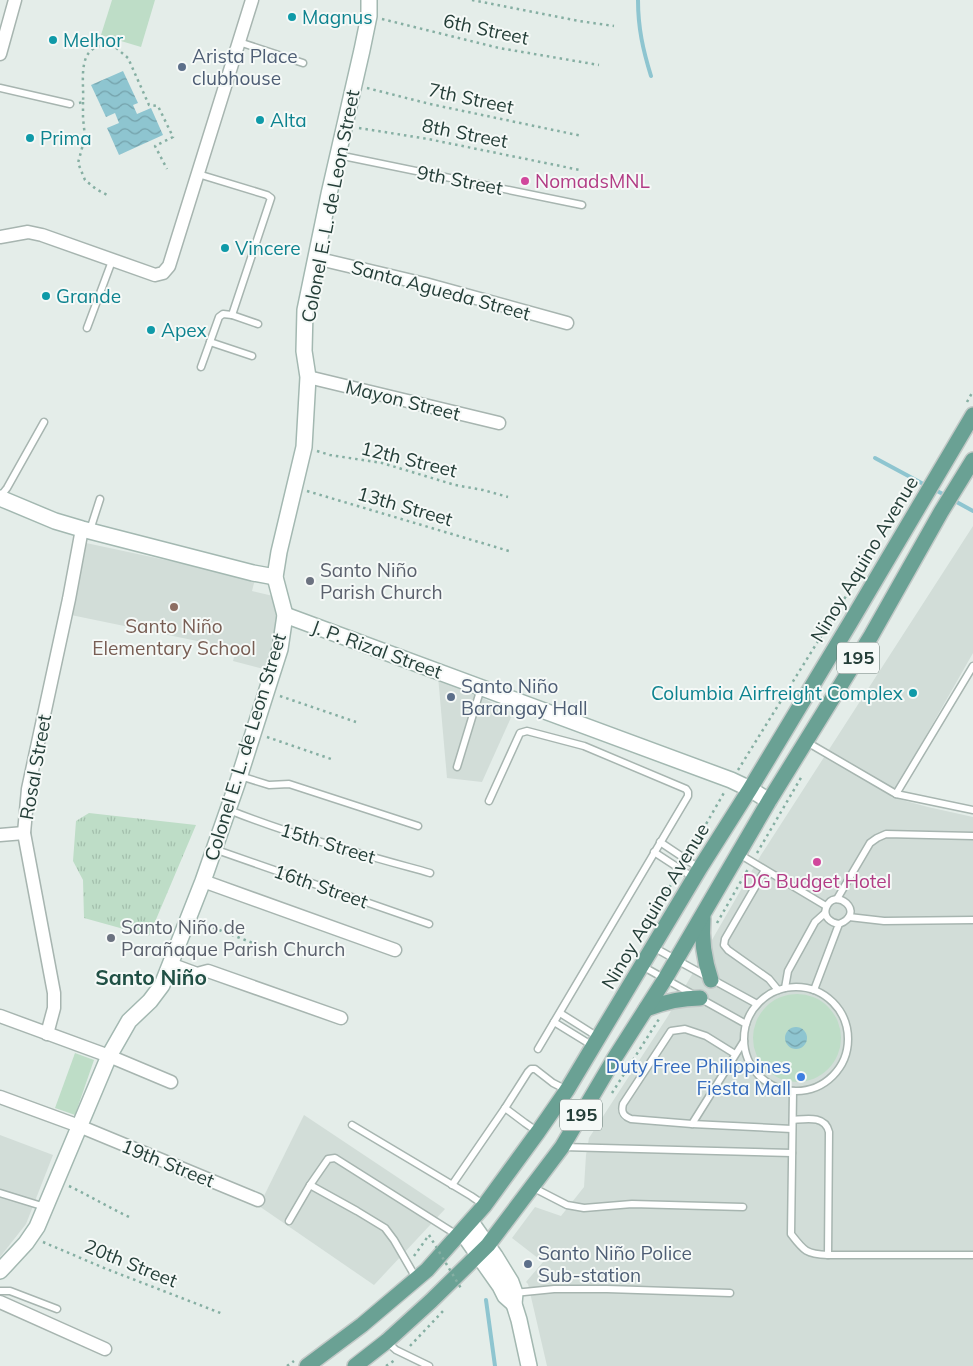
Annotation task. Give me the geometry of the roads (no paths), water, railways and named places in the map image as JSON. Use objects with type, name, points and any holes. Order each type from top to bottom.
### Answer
[{"type":"main road","name":"Ninoy Aquino Avenue","points":[[301,1363],[362,1325],[427,1270],[459,1230],[484,1206],[538,1132],[566,1090],[750,788],[973,415]]},
{"type":"main road","name":"195","points":[[355,1366],[431,1301],[483,1250],[562,1148],[665,979],[805,741],[871,636],[973,460]]},
{"type":"main road","points":[[703,914],[703,948],[705,963],[711,980]]},
{"type":"main road","points":[[646,1009],[671,1000],[700,998]]},
{"type":"street","points":[[0,54],[15,0]]},
{"type":"street","points":[[0,237],[28,232],[42,235],[155,275],[163,273],[170,266],[252,0]]},
{"type":"street","name":"Colonel E. L. de Leon Street","points":[[0,1271],[26,1243],[37,1227],[109,1056],[129,1021],[150,1001],[162,985],[203,881],[240,776],[280,650],[285,615],[275,577],[279,552],[304,447],[308,377],[304,351],[305,310],[354,85],[368,16],[369,0]]},
{"type":"street","name":"Santa Agueda Street","points":[[315,258],[425,284],[566,323]]},
{"type":"street","name":"Mayon Street","points":[[308,377],[499,423]]},
{"type":"street","points":[[0,498],[55,522],[275,577]]},
{"type":"street","name":"Rosal Street","points":[[47,1034],[54,1008],[54,994],[24,833],[28,788],[86,530]]},
{"type":"street","name":"J. P. Rizal Street","points":[[285,615],[732,780],[750,788],[769,801]]},
{"type":"street","points":[[0,835],[24,833]]},
{"type":"street","points":[[203,881],[395,950]]},
{"type":"street","points":[[170,964],[197,974],[208,971],[341,1018]]},
{"type":"street","points":[[0,1016],[109,1056],[171,1082]]},
{"type":"street","name":"19th Street","points":[[0,1097],[79,1126],[258,1200]]},
{"type":"street","points":[[459,1230],[483,1250],[512,1298],[529,1366]]},
{"type":"street","points":[[0,1302],[105,1349]]},
{"type":"lane","points":[[239,42],[303,63]]},
{"type":"lane","points":[[0,88],[70,104]]},
{"type":"lane","name":"9th Street","points":[[338,155],[582,204]]},
{"type":"lane","points":[[198,174],[267,195],[271,198],[232,315]]},
{"type":"lane","points":[[87,328],[112,261]]},
{"type":"lane","points":[[201,367],[218,316],[223,314],[232,315],[258,324]]},
{"type":"lane","points":[[210,342],[252,356]]},
{"type":"lane","points":[[0,498],[44,422]]},
{"type":"lane","points":[[86,530],[100,499]]},
{"type":"lane","points":[[896,794],[973,666]]},
{"type":"lane","points":[[457,767],[481,688]]},
{"type":"lane","points":[[489,801],[520,733],[527,731],[584,746],[686,788],[688,792],[688,796],[538,1049]]},
{"type":"lane","points":[[805,741],[896,794],[973,810]]},
{"type":"lane","points":[[240,776],[269,784],[289,784],[418,826]]},
{"type":"lane","name":"15th Street","points":[[228,809],[272,826],[430,873]]},
{"type":"lane","points":[[837,899],[870,844],[876,838],[886,834],[973,836]]},
{"type":"lane","points":[[660,842],[686,859],[697,873]]},
{"type":"lane","name":"16th Street","points":[[214,849],[428,924]]},
{"type":"lane","points":[[654,852],[680,870],[697,873]]},
{"type":"lane","points":[[738,854],[826,910],[828,919],[833,923],[845,922],[849,917],[850,910],[848,904],[843,900],[830,901],[826,910],[816,922],[788,971],[782,989]]},
{"type":"lane","points":[[765,870],[725,939],[724,945],[728,950],[782,989]]},
{"type":"lane","points":[[849,917],[884,921],[973,920]]},
{"type":"lane","points":[[814,990],[839,924]]},
{"type":"lane","points":[[653,947],[757,1004]]},
{"type":"lane","points":[[642,965],[746,1024]]},
{"type":"lane","points":[[800,987],[814,990],[827,997],[838,1007],[845,1020],[848,1035],[847,1049],[842,1063],[834,1075],[822,1084],[808,1090],[793,1091],[779,1088],[767,1082],[756,1073],[747,1058],[744,1040],[746,1024],[757,1004],[766,996],[782,989],[800,987]]},
{"type":"lane","points":[[560,1013],[595,1041]]},
{"type":"lane","points":[[554,1022],[595,1041]]},
{"type":"lane","points":[[735,1054],[706,1036],[685,1029],[672,1031],[623,1104],[622,1114],[631,1119],[792,1129]]},
{"type":"lane","points":[[692,1124],[744,1040]]},
{"type":"lane","points":[[452,1185],[531,1069],[535,1069],[553,1084],[566,1090]]},
{"type":"lane","points":[[793,1091],[792,1234],[802,1248],[814,1254],[828,1255],[973,1255]]},
{"type":"lane","points":[[505,1108],[538,1132]]},
{"type":"lane","points":[[793,1120],[821,1120],[828,1127],[828,1255]]},
{"type":"lane","points":[[352,1126],[475,1198],[484,1206]]},
{"type":"lane","points":[[562,1148],[792,1153]]},
{"type":"lane","points":[[289,1221],[328,1159],[335,1158],[459,1230]]},
{"type":"lane","points":[[310,1185],[385,1228],[416,1279]]},
{"type":"lane","points":[[532,1187],[567,1205],[584,1208],[603,1208],[632,1204],[743,1207]]},
{"type":"lane","points":[[0,1193],[45,1208]]},
{"type":"lane","points":[[512,1298],[554,1289],[730,1293]]},
{"type":"lane","points":[[0,1291],[10,1291],[57,1309]]},
{"type":"lane","points":[[386,1341],[396,1350],[429,1366]]},
{"type":"water","points":[[123,71],[138,103],[133,105],[137,114],[151,108],[163,135],[119,155],[107,128],[119,123],[115,113],[106,117],[91,85]]},
{"type":"water","points":[[796,1027],[804,1030],[807,1038],[804,1046],[796,1049],[788,1046],[785,1038],[788,1030]]},
{"type":"waterway","points":[[638,0],[641,39],[651,76]]},
{"type":"waterway","points":[[875,458],[927,486]]},
{"type":"waterway","points":[[933,489],[947,496]]},
{"type":"waterway","points":[[953,500],[973,511]]},
{"type":"waterway","points":[[486,1300],[495,1366]]},
{"type":"place","name":"Magnus","points":[[292,17]]},
{"type":"place","name":"Melhor","points":[[53,40]]},
{"type":"place","name":"Arista Place clubhouse","points":[[182,67]]},
{"type":"place","name":"Alta","points":[[260,120]]},
{"type":"place","name":"Prima","points":[[30,138]]},
{"type":"place","name":"NomadsMNL","points":[[525,181]]},
{"type":"place","name":"Vincere","points":[[225,248]]},
{"type":"place","name":"Grande","points":[[46,296]]},
{"type":"place","name":"Apex","points":[[151,330]]},
{"type":"place","name":"Santo Niño Parish Church","points":[[310,581]]},
{"type":"place","name":"Santo Niño Elementary School","points":[[174,607]]},
{"type":"place","name":"Columbia Airfreight Complex","points":[[913,693]]},
{"type":"place","name":"Santo Niño Barangay Hall","points":[[451,697]]},
{"type":"place","name":"DG Budget Hotel","points":[[817,862]]},
{"type":"place","name":"Santo Niño de Parañaque Parish Church","points":[[111,938]]},
{"type":"place","name":"Duty Free Philippines Fiesta Mall","points":[[801,1077]]},
{"type":"place","name":"Santo Niño Police Sub-station","points":[[528,1264]]},
{"type":"district","name":"Santo Niño","points":[[151,978]]}]
